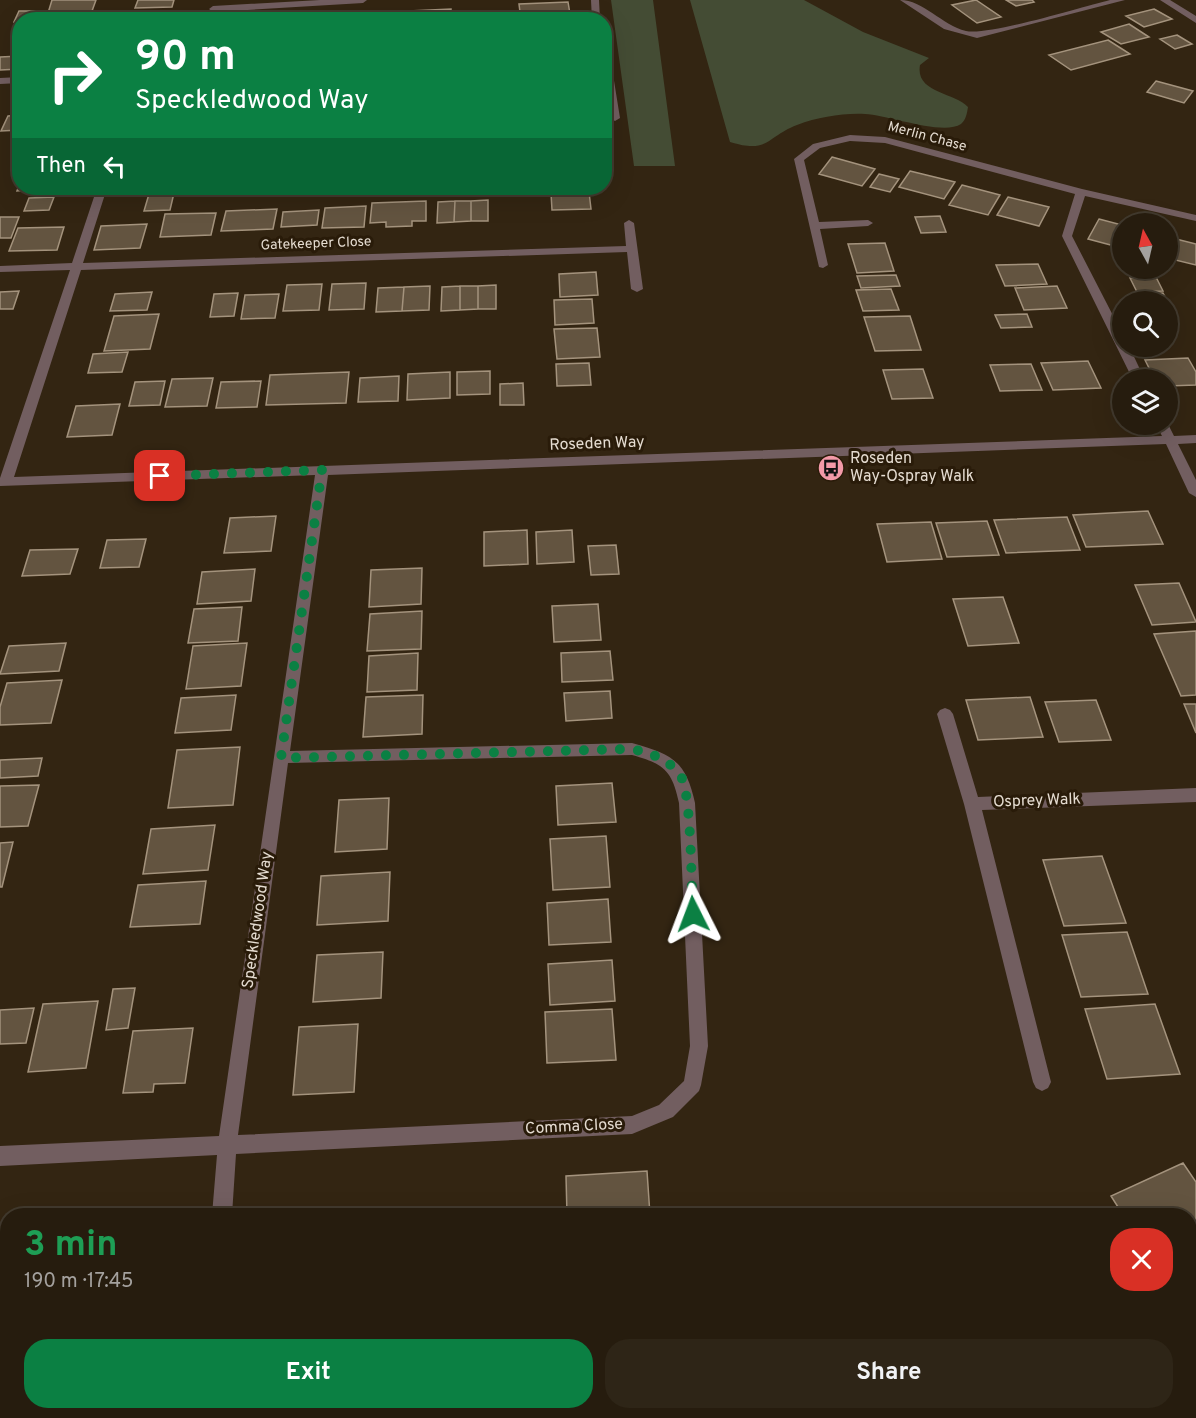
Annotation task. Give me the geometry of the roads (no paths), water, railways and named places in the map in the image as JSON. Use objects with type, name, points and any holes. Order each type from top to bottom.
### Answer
[{"type":"street","points":[[214,4],[363,0]]},
{"type":"street","points":[[903,0],[945,27],[961,34],[977,35],[1121,0]]},
{"type":"street","points":[[1164,0],[1196,20]]},
{"type":"street","points":[[612,110],[615,118]]},
{"type":"street","name":"Merlin Chase","points":[[823,265],[799,159],[817,146],[850,138],[885,140],[1081,192],[1196,218]]},
{"type":"street","points":[[1081,192],[1067,236],[1112,326]]},
{"type":"street","points":[[3,482],[100,195]]},
{"type":"street","points":[[629,222],[638,289]]},
{"type":"street","points":[[813,226],[868,223]]},
{"type":"street","name":"Gatekeeper Close","points":[[0,269],[633,249]]},
{"type":"street","points":[[1167,435],[1196,493]]},
{"type":"street","name":"Roseden Way","points":[[3,482],[1196,438]]},
{"type":"street","name":"Speckledwood Way","points":[[222,1208],[227,1144],[322,470]]},
{"type":"street","name":"Osprey Walk","points":[[945,714],[972,804],[1196,795]]},
{"type":"street","name":"Comma Close","points":[[227,1144],[632,1125],[666,1111],[692,1085],[699,1046],[687,803],[682,777],[661,756],[633,749],[281,758]]},
{"type":"street","points":[[972,804],[1042,1082]]},
{"type":"street","points":[[0,1156],[227,1144]]},
{"type":"place","name":"Roseden Way-Ospray Walk","points":[[831,468]]}]
